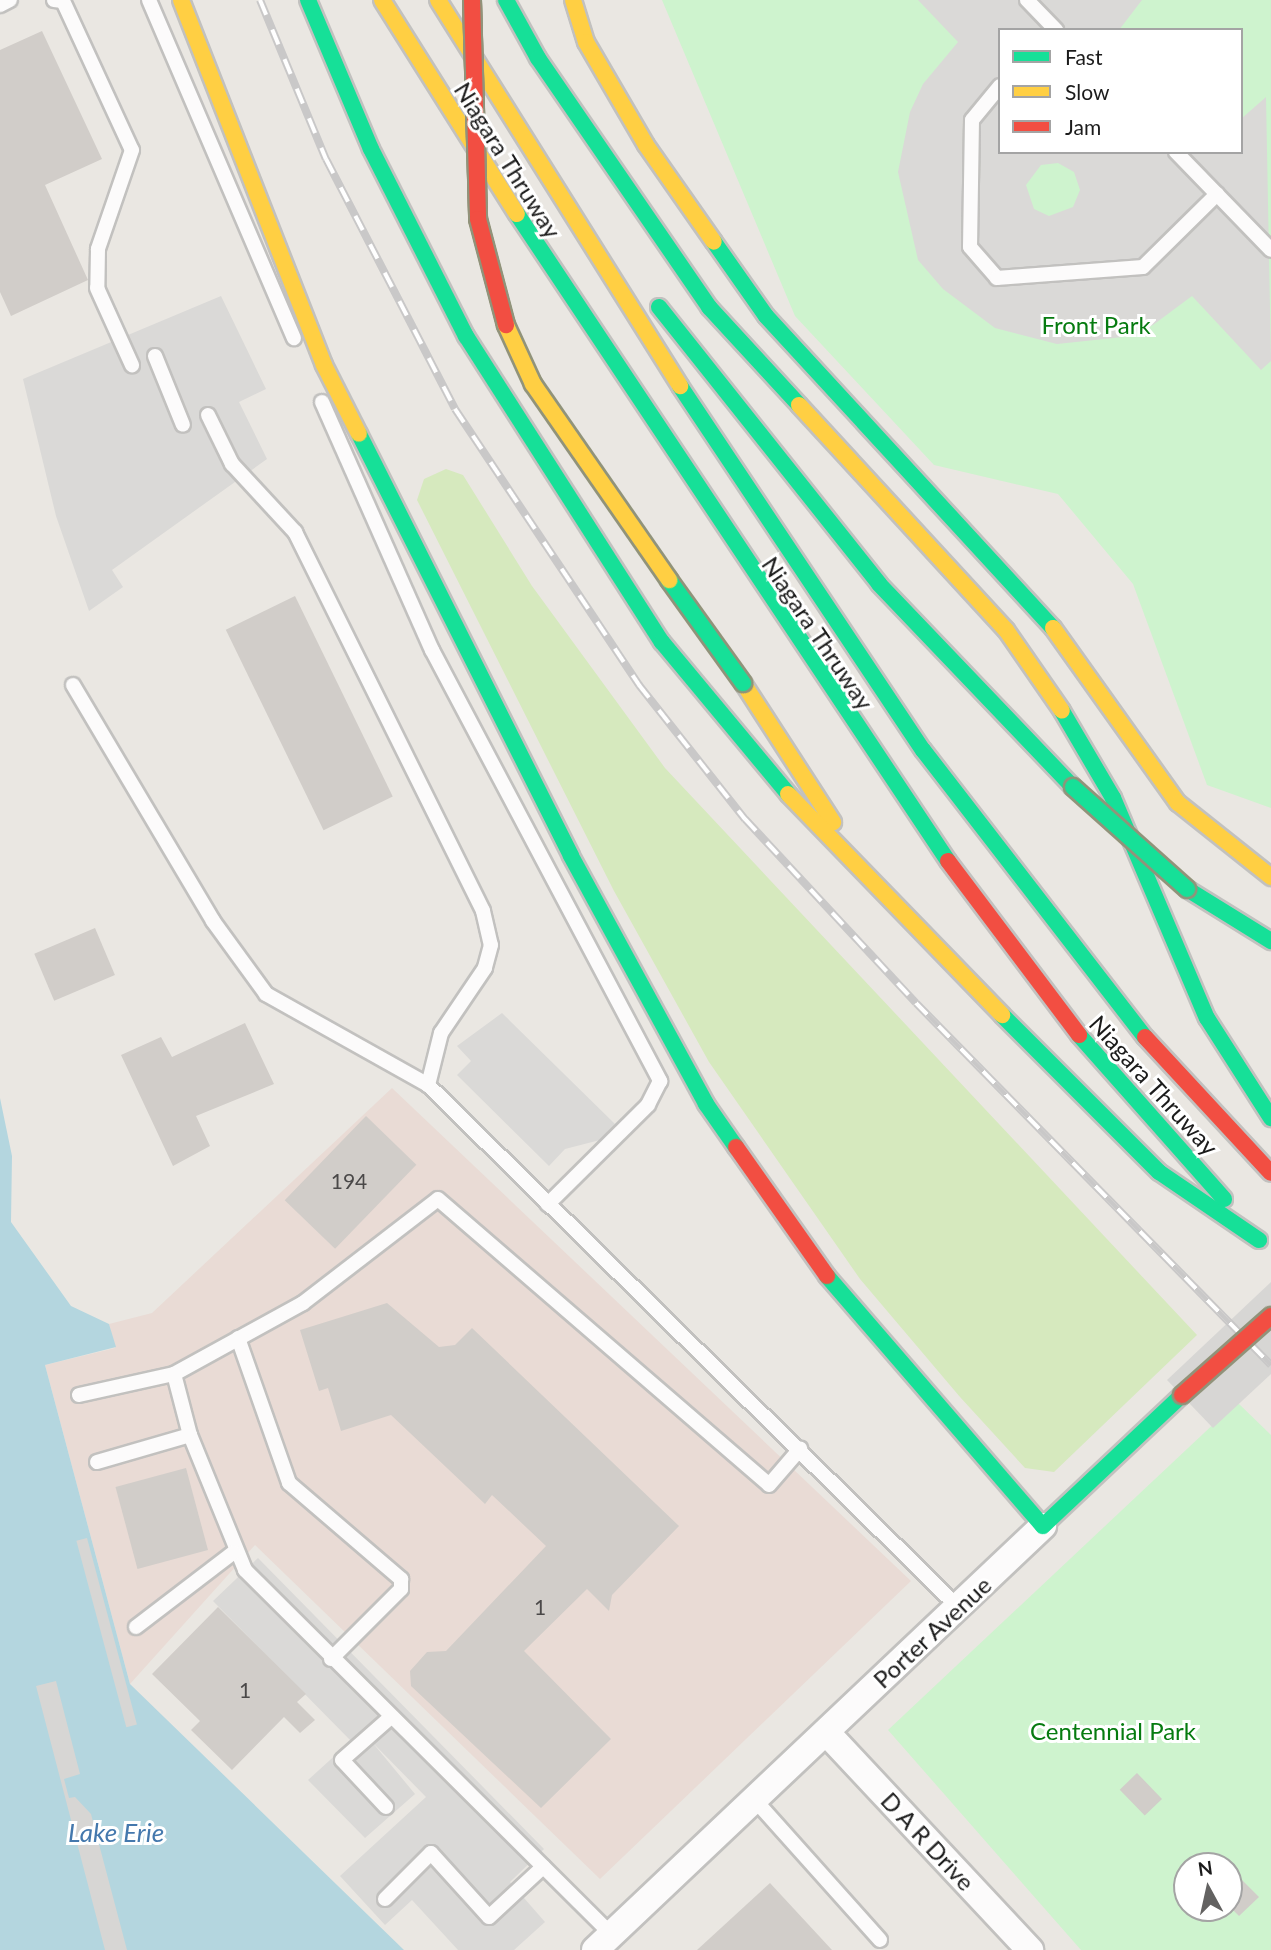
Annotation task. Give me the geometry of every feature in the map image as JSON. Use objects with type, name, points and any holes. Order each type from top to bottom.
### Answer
[{"type":"main road","points":[[181,0],[324,365],[564,844],[706,1104],[830,1280],[1044,1526]]},
{"type":"main road","points":[[308,0],[417,243],[538,457],[662,642],[726,723],[853,858],[1159,1172],[1259,1240]]},
{"type":"main road","name":"Niagara Thruway","points":[[382,0],[606,356],[947,860],[1071,1026],[1271,1252]]},
{"type":"main road","name":"Niagara Thruway","points":[[438,0],[741,482],[984,834],[1135,1026],[1271,1173]]},
{"type":"main road","points":[[472,0],[478,219],[496,307],[533,384],[569,439],[804,769],[853,858]]},
{"type":"main road","points":[[506,0],[671,254],[762,372],[1006,630],[1043,679],[1113,799],[1207,1018],[1271,1118]]},
{"type":"main road","points":[[573,0],[586,42],[646,145],[766,316],[1037,606],[1178,803],[1271,877]]},
{"type":"main road","points":[[534,8],[554,67],[595,139]]},
{"type":"main road","points":[[564,202],[628,267]]},
{"type":"main road","points":[[645,287],[878,584],[1073,787],[1187,889],[1271,941]]},
{"type":"main road","name":"Porter Avenue","points":[[1044,1526],[1271,1315]]},
{"type":"street","name":"Porter Avenue","points":[[603,1942],[1044,1526]]},
{"type":"street","name":"D A R Drive","points":[[826,1732],[1030,1950]]},
{"type":"lane","points":[[0,5],[10,0]]},
{"type":"lane","points":[[54,0],[63,1],[132,150],[98,249],[97,288],[132,365]]},
{"type":"lane","points":[[149,0],[432,650],[660,1080],[648,1105],[548,1204]]},
{"type":"lane","points":[[1027,0],[1051,28]]},
{"type":"lane","points":[[998,88],[972,120],[970,247],[997,278],[1143,267],[1217,194]]},
{"type":"lane","points":[[1178,154],[1271,250]]},
{"type":"lane","points":[[155,356],[183,425]]},
{"type":"lane","points":[[208,415],[232,464],[295,532],[483,911],[491,945],[485,968],[441,1033],[428,1085]]},
{"type":"lane","points":[[74,685],[213,921],[266,994],[428,1085],[958,1606]]},
{"type":"lane","points":[[79,1395],[174,1374],[303,1303],[438,1199],[769,1486],[800,1449]]},
{"type":"lane","points":[[238,1338],[289,1483],[401,1579],[401,1589],[331,1659]]},
{"type":"lane","points":[[174,1374],[190,1435],[234,1552],[331,1659],[543,1867],[603,1942]]},
{"type":"lane","points":[[97,1462],[190,1435]]},
{"type":"lane","points":[[136,1627],[234,1552]]},
{"type":"lane","points":[[386,1808],[342,1760],[391,1717]]},
{"type":"lane","points":[[754,1800],[880,1940]]},
{"type":"lane","points":[[385,1899],[430,1853],[489,1917],[543,1867]]},
{"type":"shaded area","points":[[918,0],[1142,0],[1121,28],[998,28],[998,154],[1243,154],[1243,117],[1266,97],[1271,361],[1261,370],[1192,296],[1153,325],[1123,337],[1057,344],[995,328],[943,289],[918,260],[898,172],[910,112],[923,84],[958,42]],"holes":[[[1058,163],[1074,172],[1080,190],[1073,207],[1049,216],[1034,209],[1026,185],[1041,165]]]},
{"type":"shaded area","points":[[221,296],[266,389],[239,402],[267,459],[112,570],[123,587],[89,611],[56,516],[23,379]]},
{"type":"shaded area","points":[[502,1013],[615,1124],[600,1140],[565,1149],[549,1166],[457,1075],[471,1061],[457,1046]]},
{"type":"shaded area","points":[[392,1088],[911,1581],[600,1879],[255,1545],[130,1684],[45,1365],[115,1348],[109,1324],[152,1313]]},
{"type":"shaded area","points":[[258,1558],[544,1849],[510,1882],[545,1922],[514,1950],[458,1950],[412,1900],[385,1925],[340,1876],[426,1797],[372,1742],[415,1794],[365,1838],[308,1780],[351,1741],[213,1601]]},
{"type":"green space","name":"Front Park","points":[[662,0],[1271,0],[1271,808],[1207,785],[1133,584],[1058,494],[934,465],[795,316]]},
{"type":"green space","points":[[446,469],[463,475],[532,586],[665,768],[1197,1335],[1054,1472],[1025,1468],[960,1397],[860,1279],[709,1062],[614,891],[417,500],[424,479]]},
{"type":"green space","name":"Centennial Park","points":[[1237,1402],[1271,1435],[1271,1950],[1081,1950],[888,1730]]},
{"type":"water","name":"Lake Erie","points":[[0,1098],[12,1156],[11,1222],[71,1306],[109,1324],[116,1347],[45,1365],[130,1684],[404,1950],[0,1950]]},
{"type":"pier","points":[[1271,1282],[1271,1374],[1213,1428],[1167,1380]]},
{"type":"pier","points":[[87,1538],[137,1724],[126,1727],[76,1541]]},
{"type":"pier","points":[[56,1681],[80,1774],[64,1779],[69,1798],[75,1797],[91,1814],[127,1950],[105,1950],[36,1686]]},
{"type":"building","points":[[42,31],[102,159],[45,185],[88,280],[11,316],[0,292],[0,50]]},
{"type":"building","points":[[295,596],[393,796],[324,830],[226,630]]},
{"type":"building","points":[[95,928],[115,975],[54,1001],[34,954]]},
{"type":"building","points":[[245,1023],[274,1084],[196,1116],[210,1146],[173,1166],[121,1055],[161,1037],[172,1057]]},
{"type":"building","points":[[366,1116],[416,1165],[335,1249],[285,1200]]},
{"type":"building","points":[[387,1303],[439,1347],[455,1345],[472,1328],[679,1526],[612,1595],[609,1611],[587,1589],[524,1651],[611,1739],[541,1808],[411,1686],[410,1671],[427,1652],[446,1651],[546,1546],[492,1495],[485,1504],[391,1415],[341,1431],[328,1388],[319,1391],[300,1330]]},
{"type":"building","points":[[186,1468],[208,1550],[137,1569],[115,1487]]},
{"type":"building","points":[[218,1607],[306,1694],[297,1702],[315,1720],[300,1733],[284,1717],[232,1770],[191,1730],[200,1721],[152,1674]]},
{"type":"building","points":[[1137,1773],[1162,1799],[1145,1816],[1120,1790]]},
{"type":"building","points":[[1243,1881],[1259,1897],[1243,1912]]},
{"type":"building","points":[[770,1883],[832,1950],[697,1950]]},
{"type":"railway","points":[[260,0],[326,159],[455,409],[639,685],[745,819],[916,1003],[1271,1365]]},
{"type":"traffic: fast","points":[[308,0],[371,149],[466,336],[662,642],[788,794]]},
{"type":"traffic: fast","points":[[506,0],[538,58],[709,307],[799,405]]},
{"type":"traffic: fast","points":[[517,214],[948,861]]},
{"type":"traffic: fast","points":[[714,242],[766,316],[1053,628]]},
{"type":"traffic: fast","points":[[659,307],[879,584],[1073,787]]},
{"type":"traffic: fast","points":[[680,386],[923,750],[1145,1037]]},
{"type":"traffic: fast","points":[[359,434],[571,856],[706,1104],[736,1147]]},
{"type":"traffic: fast","points":[[669,580],[743,683]]},
{"type":"traffic: fast","points":[[1062,711],[1113,798],[1207,1018],[1271,1118]]},
{"type":"traffic: fast","points":[[1073,787],[1187,889]]},
{"type":"traffic: fast","points":[[1187,889],[1271,941]]},
{"type":"traffic: fast","points":[[1002,1015],[1159,1172],[1259,1240]]},
{"type":"traffic: fast","points":[[1079,1035],[1224,1199]]},
{"type":"traffic: fast","points":[[827,1276],[1043,1526]]},
{"type":"traffic: fast","points":[[1043,1526],[1182,1395]]},
{"type":"traffic: slow","points":[[181,0],[324,365],[359,434]]},
{"type":"traffic: slow","points":[[382,0],[517,214]]},
{"type":"traffic: slow","points":[[438,0],[680,386]]},
{"type":"traffic: slow","points":[[573,0],[586,42],[646,145],[714,242]]},
{"type":"traffic: slow","points":[[506,325],[533,384],[669,580]]},
{"type":"traffic: slow","points":[[799,405],[1006,630],[1062,711]]},
{"type":"traffic: slow","points":[[1053,628],[1178,803],[1271,877]]},
{"type":"traffic: slow","points":[[743,683],[833,822]]},
{"type":"traffic: slow","points":[[788,794],[1002,1015]]},
{"type":"traffic: jam","points":[[472,0],[478,219],[506,325]]},
{"type":"traffic: jam","points":[[948,861],[1079,1035]]},
{"type":"traffic: jam","points":[[1145,1037],[1271,1173]]},
{"type":"traffic: jam","points":[[736,1147],[827,1276]]},
{"type":"traffic: jam","points":[[1182,1395],[1271,1316]]}]
